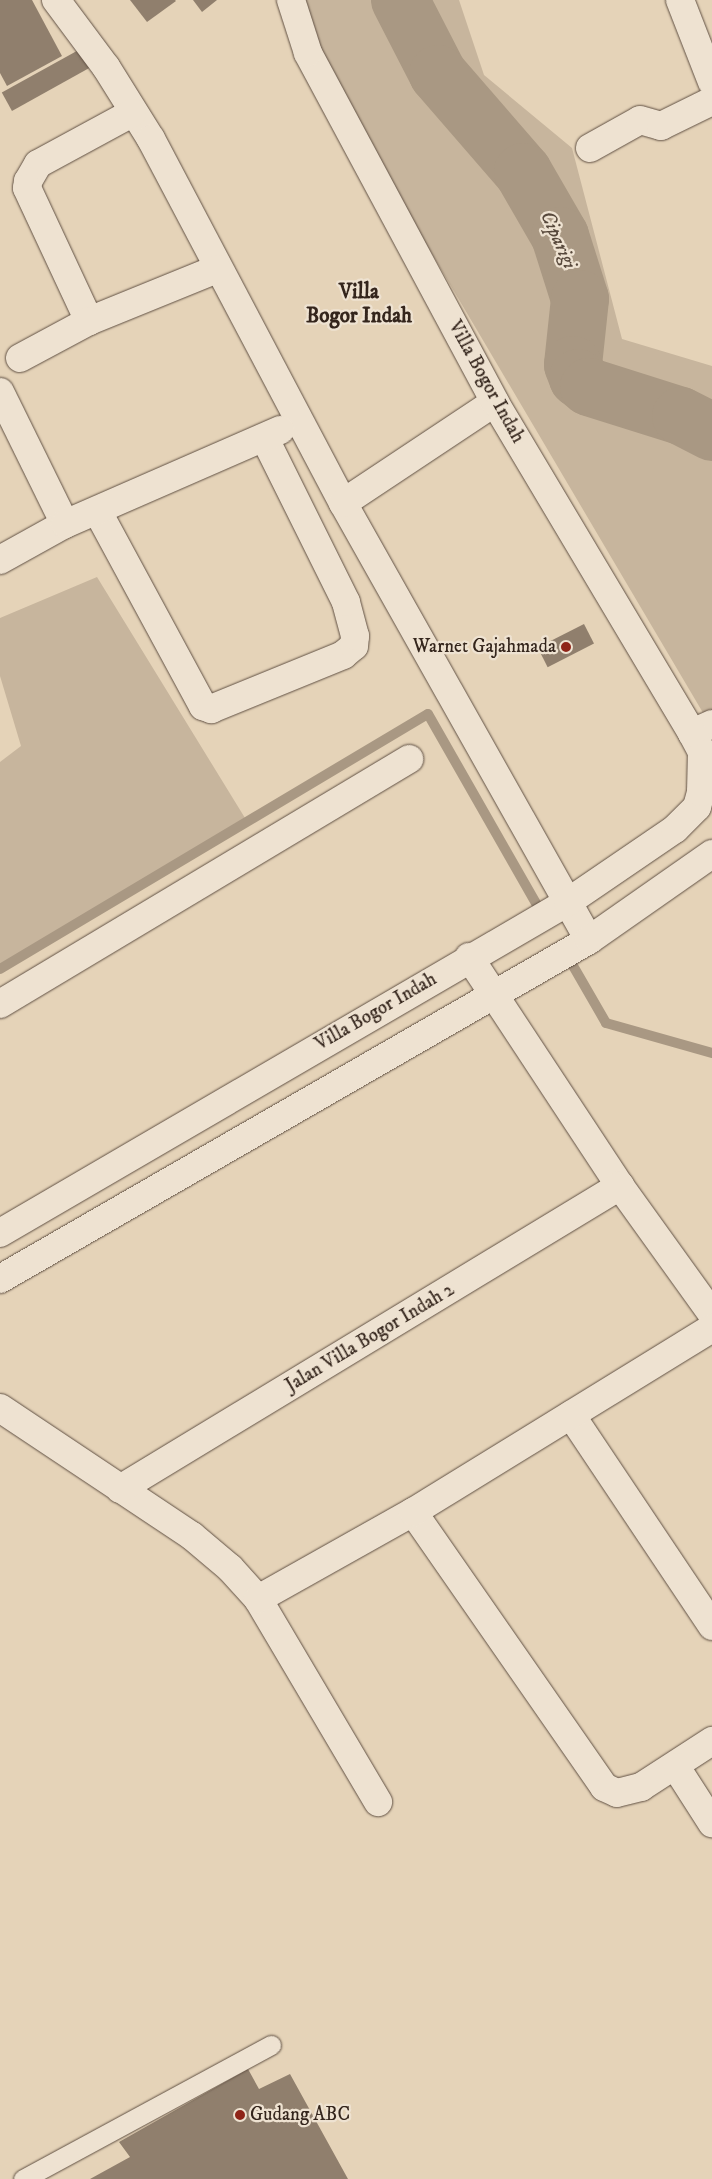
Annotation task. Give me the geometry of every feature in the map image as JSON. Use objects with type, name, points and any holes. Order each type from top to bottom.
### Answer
[{"type":"street","points":[[56,0],[106,67],[344,503],[589,940]]},
{"type":"street","name":"Villa Bogor Indah","points":[[0,1233],[469,957],[568,902],[675,829],[697,807],[704,741],[495,402],[308,53],[291,0]]},
{"type":"street","points":[[680,0],[712,82]]},
{"type":"street","points":[[590,148],[640,120],[662,126],[712,101]]},
{"type":"street","points":[[89,321],[27,188],[28,181],[38,164],[132,113]]},
{"type":"street","points":[[20,358],[89,321],[217,268]]},
{"type":"street","points":[[0,392],[65,524]]},
{"type":"street","points":[[344,503],[495,402]]},
{"type":"street","points":[[0,560],[65,524],[98,512],[265,439],[299,418]]},
{"type":"street","points":[[98,512],[203,706],[211,709],[343,655],[354,646],[355,636],[346,602],[265,439]]},
{"type":"street","points":[[0,1004],[409,759]]},
{"type":"street","points":[[0,1279],[492,993],[589,940],[712,854]]},
{"type":"street","points":[[469,957],[620,1186],[712,1314]]},
{"type":"street","name":"Jalan Villa Bogor Indah 2","points":[[120,1489],[620,1186]]},
{"type":"street","points":[[258,1599],[412,1512],[712,1328]]},
{"type":"street","points":[[0,1408],[192,1536],[258,1599],[378,1802]]},
{"type":"street","points":[[571,1415],[712,1626]]},
{"type":"street","points":[[412,1512],[604,1787],[616,1793],[641,1787],[712,1741]]},
{"type":"street","points":[[676,1766],[712,1823]]},
{"type":"lane","points":[[23,2179],[271,2045]]},
{"type":"shaded area","points":[[282,0],[459,0],[484,75],[572,148],[622,339],[712,366],[712,728]]},
{"type":"shaded area","points":[[97,577],[245,818],[0,966],[0,762],[21,746],[0,676],[0,618]]},
{"type":"building","points":[[0,0],[32,0],[62,56],[7,86],[0,73]]},
{"type":"building","points":[[130,0],[175,0],[176,1],[147,22]]},
{"type":"building","points":[[193,0],[217,0],[202,12]]},
{"type":"building","points":[[84,47],[94,65],[12,111],[2,93]]},
{"type":"building","name":"Warnet Gajahmada","points":[[584,624],[594,644],[548,667],[538,648]]},
{"type":"building","name":"Gudang ABC","points":[[248,2069],[259,2089],[290,2074],[348,2179],[90,2179],[130,2157],[119,2142]]},
{"type":"waterway","name":"Ciparigi","points":[[400,0],[438,74],[523,172],[560,236],[580,299],[573,365],[578,378],[589,387],[681,416],[712,432]]},
{"type":"waterway","points":[[0,969],[428,714],[538,907]]},
{"type":"waterway","points":[[572,964],[606,1023],[712,1053]]},
{"type":"place","name":"Warnet Gajahmada","points":[[566,647]]},
{"type":"place","name":"Gudang ABC","points":[[240,2115]]},
{"type":"district","name":"Villa Bogor Indah","points":[[359,304]]}]
